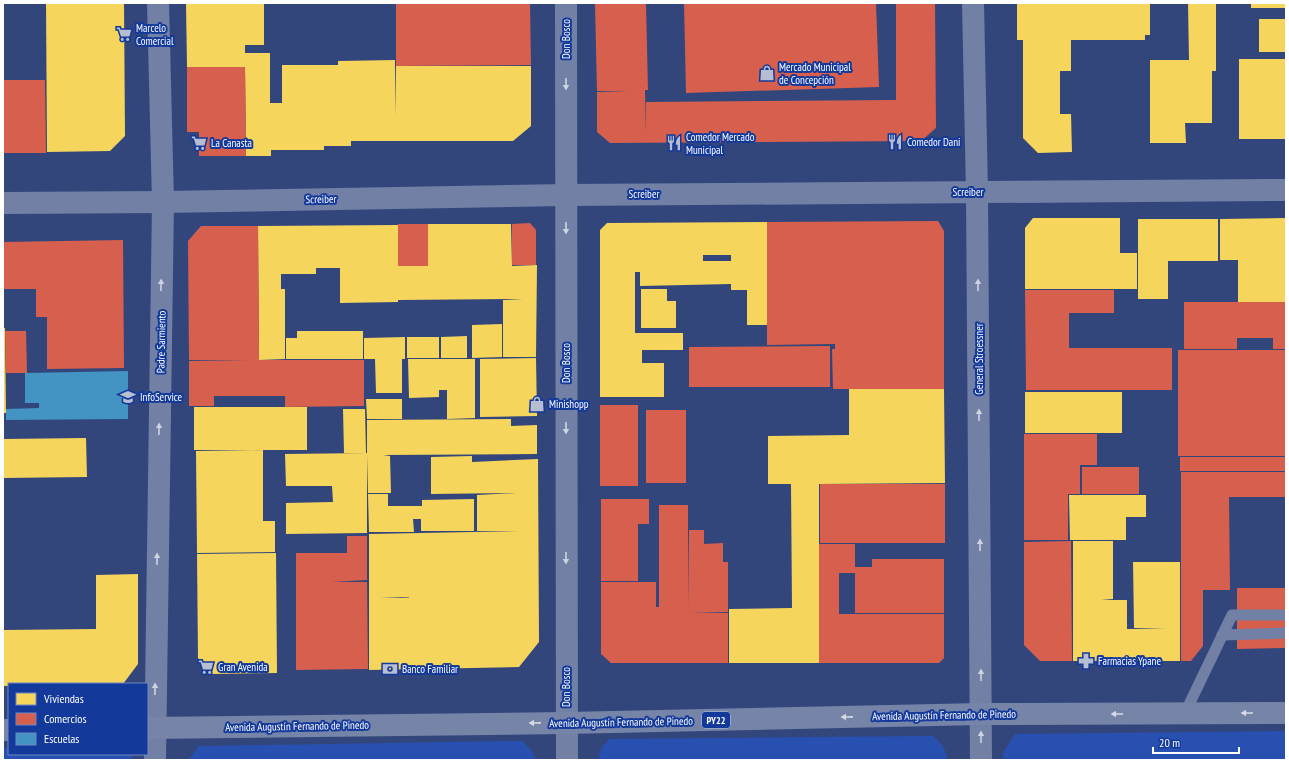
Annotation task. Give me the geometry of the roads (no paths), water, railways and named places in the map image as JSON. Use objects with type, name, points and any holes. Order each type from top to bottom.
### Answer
[{"type":"highway","name":"Avenida Augustín Fernando de Pinedo","points":[[151,728],[566,723],[981,714],[1286,713]]},
{"type":"street","name":"Padre Sarmiento","points":[[155,760],[151,728],[163,202],[158,3]]},
{"type":"street","name":"Don Bosco","points":[[566,3],[567,760]]},
{"type":"street","name":"General Stroessner","points":[[973,3],[978,192],[980,760]]},
{"type":"street","name":"Screiber","points":[[3,203],[163,202],[566,195],[1286,190]]},
{"type":"lane","points":[[1185,713],[1232,615],[1286,615]]},
{"type":"lane","points":[[1222,635],[1286,633]]},
{"type":"place","name":"Marcelo Comercial","points":[[124,34]]},
{"type":"place","name":"Mercado Municipal de Concepción","points":[[767,73]]},
{"type":"place","name":"Comedor Dani","points":[[895,142]]},
{"type":"place","name":"La Canasta","points":[[199,143]]},
{"type":"place","name":"Comedor Mercado Municipal","points":[[674,143]]},
{"type":"place","name":"InfoService","points":[[128,397]]},
{"type":"place","name":"Minishopp","points":[[537,404]]},
{"type":"place","name":"Farmacias Ypane","points":[[1086,661]]},
{"type":"place","name":"Gran Avenida","points":[[206,667]]},
{"type":"place","name":"Banco Familiar","points":[[390,669]]}]
